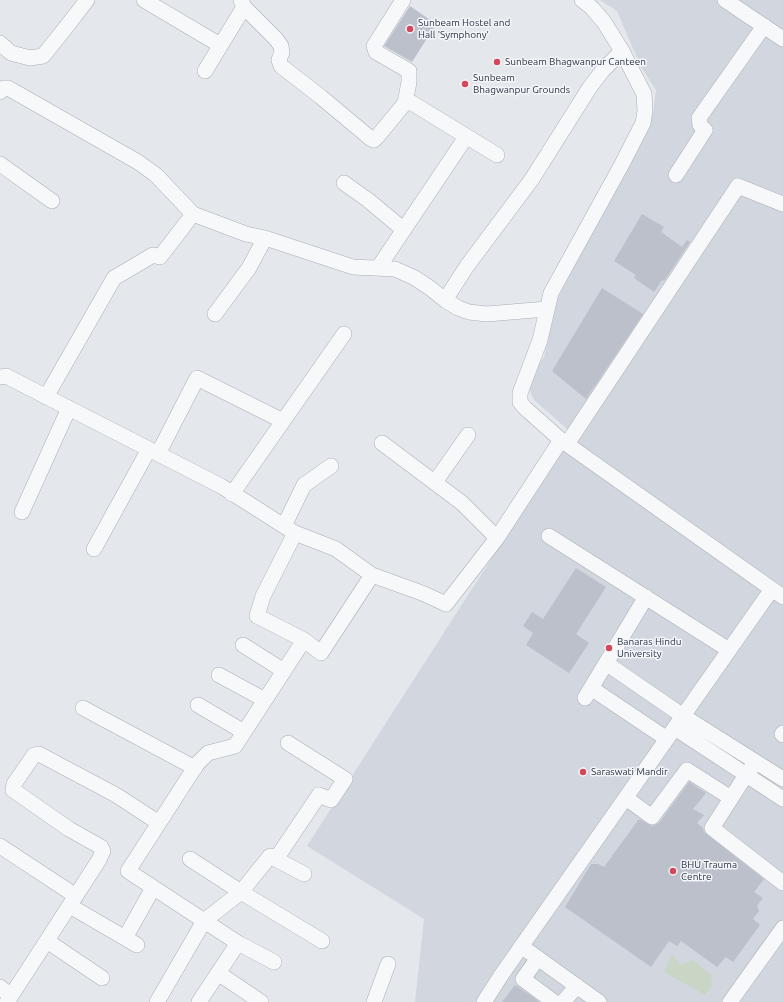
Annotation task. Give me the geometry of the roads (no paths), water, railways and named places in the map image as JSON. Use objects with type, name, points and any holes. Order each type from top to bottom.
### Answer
[{"type":"street","points":[[0,43],[12,53],[30,58],[43,56],[87,0]]},
{"type":"street","points":[[144,0],[220,45]]},
{"type":"street","points":[[205,71],[242,3],[281,46],[282,52],[279,60],[281,66],[374,140],[405,103],[409,82],[409,71],[376,52],[374,46],[403,0]]},
{"type":"street","points":[[484,1002],[521,946],[729,650],[778,593],[564,442],[520,402],[520,393],[540,340],[551,293],[622,164],[643,123],[645,111],[644,94],[622,51],[604,22],[592,8],[582,0]]},
{"type":"street","points":[[725,0],[783,39]]},
{"type":"street","points":[[676,175],[705,130],[700,125],[699,118],[764,26]]},
{"type":"street","points":[[445,300],[467,266],[532,179],[590,87],[603,70],[622,51]]},
{"type":"street","points":[[0,92],[4,88],[8,88],[138,162],[156,175],[193,214],[246,234],[265,238],[353,267],[396,269],[415,278],[458,308],[469,312],[487,314],[547,309]]},
{"type":"street","points":[[405,103],[408,101],[412,103],[497,155]]},
{"type":"street","points":[[378,268],[466,137]]},
{"type":"street","points":[[0,164],[52,201]]},
{"type":"street","points":[[344,183],[368,200],[404,230]]},
{"type":"street","points":[[3,376],[69,408],[232,494],[290,530],[336,549],[372,575],[422,593],[446,604],[497,538],[738,186],[783,204]]},
{"type":"street","points":[[46,397],[114,278],[153,255],[160,257],[193,214]]},
{"type":"street","points":[[215,314],[249,268],[265,238]]},
{"type":"street","points":[[232,494],[344,334]]},
{"type":"street","points":[[94,549],[197,378],[283,421]]},
{"type":"street","points":[[22,512],[69,408]]},
{"type":"street","points":[[435,482],[468,435]]},
{"type":"street","points":[[382,443],[462,503],[497,538]]},
{"type":"street","points":[[331,466],[304,485],[290,530],[263,596],[257,616],[304,640],[321,653],[372,575]]},
{"type":"street","points":[[549,536],[729,650]]},
{"type":"street","points":[[646,597],[588,693],[756,762],[783,779]]},
{"type":"street","points":[[274,962],[238,943],[128,871],[195,768],[208,752],[235,746],[304,640]]},
{"type":"street","points":[[243,646],[284,671]]},
{"type":"street","points":[[606,663],[675,728],[783,799]]},
{"type":"street","points":[[219,675],[265,700]]},
{"type":"street","points":[[198,705],[244,732]]},
{"type":"street","points":[[83,708],[195,768]]},
{"type":"street","points":[[276,859],[319,795],[331,800],[345,779],[288,743]]},
{"type":"street","points":[[6,995],[47,941],[99,860],[103,851],[101,847],[69,829],[13,790],[14,784],[34,756],[37,754],[44,756],[116,795],[159,823]]},
{"type":"street","points":[[756,762],[712,828],[783,882]]},
{"type":"street","points":[[626,798],[652,817],[687,770],[731,798]]},
{"type":"street","points":[[0,846],[73,901],[131,941],[153,888]]},
{"type":"street","points":[[157,1002],[204,921],[241,892],[270,856],[304,874]]},
{"type":"street","points":[[190,859],[322,941]]},
{"type":"street","points":[[730,1002],[783,928]]},
{"type":"street","points":[[47,941],[102,978]]},
{"type":"street","points":[[199,1002],[238,943]]},
{"type":"street","points":[[521,946],[599,1002]]},
{"type":"street","points":[[538,958],[523,979],[554,1002]]},
{"type":"street","points":[[374,1002],[388,964]]},
{"type":"street","points":[[218,973],[261,1002]]},
{"type":"street","points":[[564,1002],[577,986]]},
{"type":"place","name":"Sunbeam Hostel and Hall 'Symphony'","points":[[410,29]]},
{"type":"place","name":"Sunbeam Bhagwanpur Canteen","points":[[497,62]]},
{"type":"place","name":"Sunbeam Bhagwanpur Grounds","points":[[465,84]]},
{"type":"place","name":"Banaras Hindu University","points":[[609,648]]},
{"type":"place","name":"Saraswati Mandir","points":[[583,772]]},
{"type":"place","name":"BHU Trauma Centre","points":[[673,871]]}]
